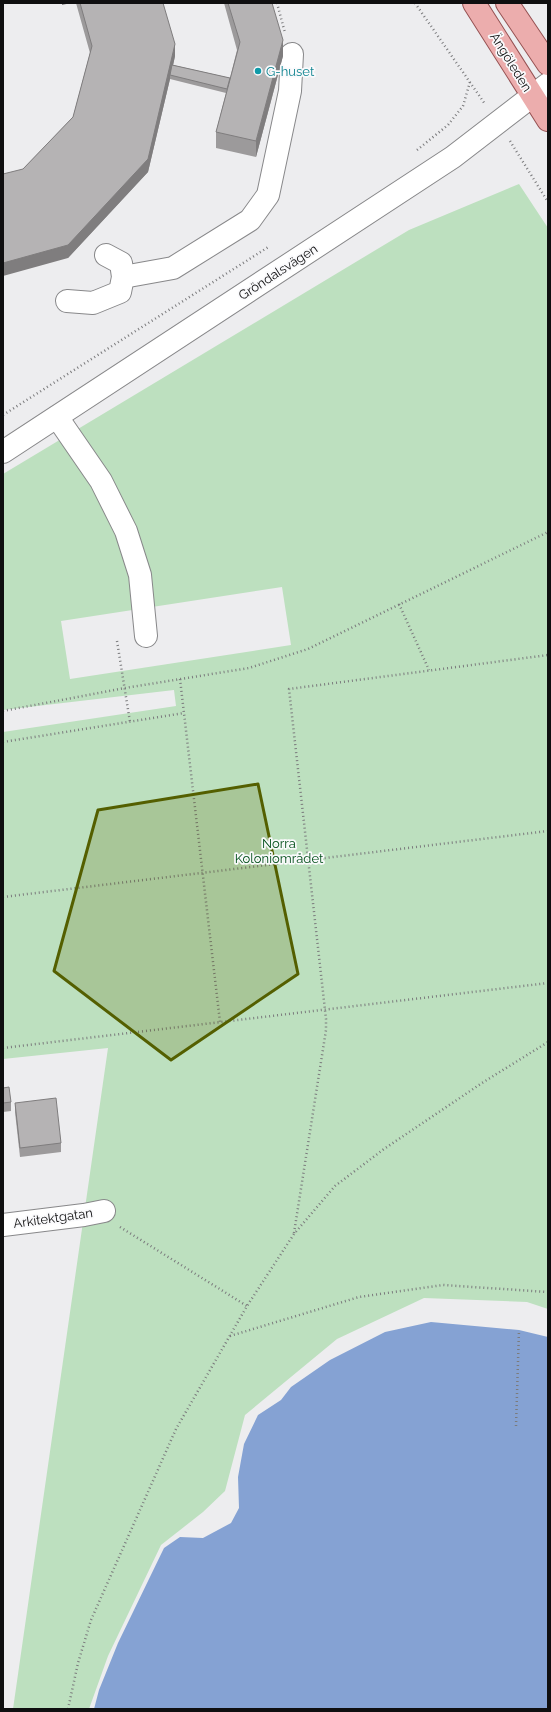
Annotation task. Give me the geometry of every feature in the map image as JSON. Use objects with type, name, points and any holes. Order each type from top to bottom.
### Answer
[{"type":"main road","name":"Ängöleden","points":[[474,3],[540,90],[548,120]]},
{"type":"main road","points":[[507,3],[548,64]]},
{"type":"street","points":[[124,277],[172,268],[250,220],[268,195],[290,91],[292,54]]},
{"type":"street","name":"Gröndalsvägen","points":[[3,452],[453,157],[540,90]]},
{"type":"street","points":[[67,301],[93,302],[120,292],[124,277],[121,263],[106,255]]},
{"type":"street","points":[[57,417],[101,481],[126,531],[140,575],[146,636]]},
{"type":"street","name":"Arkitektgatan","points":[[3,1226],[104,1211]]},
{"type":"path","points":[[277,3],[292,54]]},
{"type":"path","points":[[411,155],[448,125],[463,106],[470,82]]},
{"type":"path","points":[[3,415],[271,246]]},
{"type":"path","points":[[3,711],[180,678],[250,668],[308,649],[548,532]]},
{"type":"path","points":[[399,604],[429,670]]},
{"type":"path","points":[[117,641],[130,722]]},
{"type":"path","points":[[294,1234],[326,1030],[289,689],[548,655]]},
{"type":"path","points":[[180,678],[204,873],[220,1022]]},
{"type":"path","points":[[3,742],[184,713]]},
{"type":"path","points":[[3,897],[548,831]]},
{"type":"path","points":[[3,1048],[548,983]]},
{"type":"path","points":[[68,1709],[78,1663],[91,1620],[176,1429],[247,1306],[294,1234],[335,1186],[384,1149],[482,1083],[548,1042]]},
{"type":"path","points":[[104,1211],[124,1230],[247,1306]]},
{"type":"path","points":[[230,1336],[359,1297],[442,1286],[548,1292]]},
{"type":"path","points":[[516,1426],[520,1330]]},
{"type":"highlighted area","points":[[258,784],[298,974],[171,1060],[54,971],[98,810]]},
{"type":"green space","name":"Norra Koloniområdet","points":[[519,184],[548,228],[548,1309],[527,1302],[424,1298],[337,1339],[245,1415],[225,1491],[203,1512],[161,1545],[108,1656],[89,1709],[13,1709],[108,1048],[3,1059],[3,732],[176,706],[174,690],[3,710],[3,474],[409,230]],"holes":[[[282,587],[291,645],[70,679],[61,621]]]},
{"type":"water","points":[[431,1322],[519,1330],[548,1337],[548,1709],[94,1709],[99,1690],[118,1643],[164,1548],[180,1537],[203,1538],[231,1523],[239,1508],[238,1477],[244,1444],[258,1415],[281,1400],[291,1387],[330,1360],[385,1332]]},
{"type":"building","points":[[80,3],[163,3],[175,44],[148,159],[68,245],[3,263],[3,174],[23,169],[73,117],[92,46]]},
{"type":"building","name":"G-huset","points":[[228,3],[272,3],[283,40],[256,141],[216,132],[240,42]]},
{"type":"building","points":[[172,65],[230,78],[227,89],[170,75]]},
{"type":"building","points":[[9,1087],[11,1102],[3,1103],[3,1088]]},
{"type":"building","points":[[56,1098],[61,1143],[20,1148],[15,1103]]},
{"type":"place","name":"G-huset","points":[[258,71]]}]
